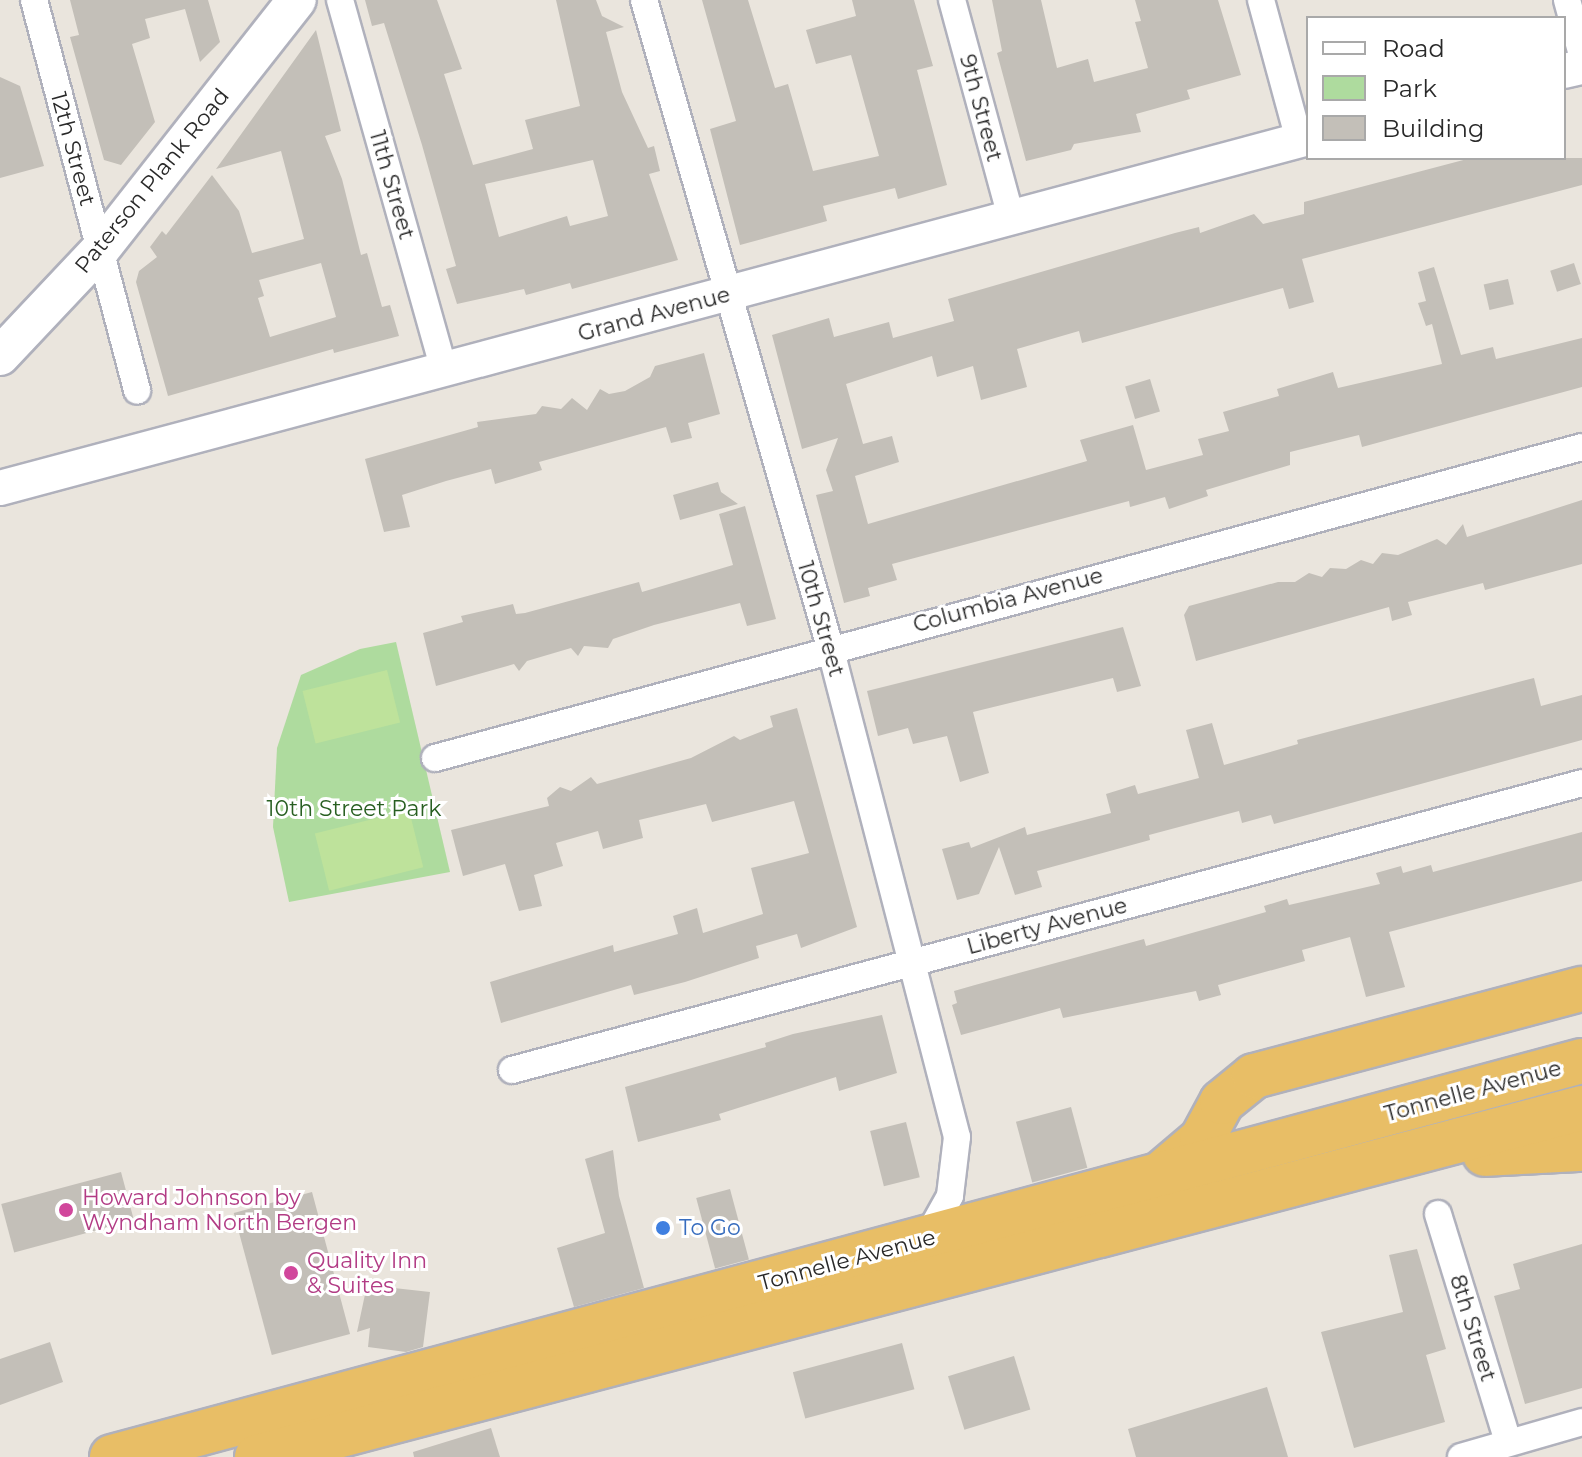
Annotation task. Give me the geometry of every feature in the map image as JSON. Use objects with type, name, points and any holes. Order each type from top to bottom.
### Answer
[{"type":"highway","points":[[1156,1177],[1202,1139],[1222,1102],[1254,1076],[1582,989]]},
{"type":"highway","name":"Tonnelle Avenue","points":[[112,1457],[1582,1061]]},
{"type":"highway","name":"Tonnelle Avenue","points":[[257,1457],[1582,1108]]},
{"type":"highway","points":[[1383,1160],[1582,1149]]},
{"type":"main road","name":"Paterson Plank Road","points":[[0,356],[100,250],[297,0]]},
{"type":"street","name":"12th Street","points":[[34,0],[137,391]]},
{"type":"street","name":"11th Street","points":[[340,0],[444,370]]},
{"type":"street","name":"10th Street","points":[[644,0],[726,296],[830,647],[957,1137],[950,1196],[926,1239]]},
{"type":"street","name":"9th Street","points":[[952,0],[1011,217]]},
{"type":"street","points":[[1261,0],[1304,139]]},
{"type":"street","points":[[1567,0],[1582,55]]},
{"type":"street","name":"Grand Avenue","points":[[0,488],[1304,139]]},
{"type":"street","name":"Columbia Avenue","points":[[435,758],[830,647],[1582,447]]},
{"type":"street","name":"Liberty Avenue","points":[[512,1070],[1582,783]]},
{"type":"street","name":"8th Street","points":[[1438,1214],[1508,1442]]},
{"type":"street","points":[[1461,1457],[1582,1422]]},
{"type":"green space","name":"10th Street Park","points":[[396,642],[450,872],[289,902],[273,827],[277,748],[301,675],[360,649]]},
{"type":"green space","points":[[387,670],[400,722],[316,743],[303,691]]},
{"type":"green space","points":[[409,810],[423,867],[329,891],[315,833]]},
{"type":"building","points":[[70,0],[208,0],[220,42],[200,62],[185,9],[145,19],[150,38],[132,44],[155,122],[121,165],[104,160],[70,37],[79,35]]},
{"type":"building","points":[[365,0],[437,0],[462,69],[444,74],[473,165],[533,149],[525,120],[580,106],[556,0],[596,0],[602,16],[624,27],[606,32],[622,92],[648,148],[654,146],[660,171],[649,174],[678,260],[572,289],[570,283],[526,295],[524,289],[457,304],[446,269],[456,266],[422,145],[384,23],[372,26]],"holes":[[[593,160],[608,216],[570,226],[567,216],[499,237],[485,184]]]},
{"type":"building","points":[[702,0],[748,0],[775,88],[788,84],[813,171],[879,156],[851,55],[816,64],[806,30],[856,16],[852,0],[914,0],[933,66],[917,70],[947,185],[898,199],[895,188],[823,206],[827,221],[740,245],[710,129],[736,121]]},
{"type":"building","points":[[992,0],[1041,0],[1057,68],[1088,59],[1094,82],[1148,68],[1135,22],[1141,21],[1135,0],[1218,0],[1241,75],[1187,90],[1190,99],[1136,114],[1141,132],[1074,144],[1071,150],[1026,161],[997,53],[1002,51]]},
{"type":"building","points":[[316,30],[341,131],[325,136],[342,179],[361,255],[367,253],[382,307],[390,305],[399,336],[334,353],[333,349],[168,396],[136,282],[139,271],[157,257],[150,247],[162,231],[166,235],[212,175],[239,211],[252,253],[304,239],[281,151],[216,169]],"holes":[[[321,263],[336,317],[270,337],[258,298],[264,296],[259,280]]]},
{"type":"building","points":[[0,77],[20,86],[44,166],[0,178]]},
{"type":"building","points":[[1582,158],[1582,185],[1302,259],[1314,302],[1289,309],[1283,288],[1082,343],[1079,331],[1017,349],[1027,387],[981,400],[973,366],[937,377],[932,356],[846,384],[863,444],[892,436],[899,462],[855,476],[868,524],[1087,461],[1080,440],[1133,425],[1146,470],[1203,455],[1198,439],[1229,431],[1223,412],[1279,396],[1277,389],[1333,372],[1338,388],[1442,364],[1432,324],[1426,326],[1418,303],[1426,301],[1418,272],[1434,267],[1461,355],[1493,347],[1496,359],[1582,338],[1582,387],[1362,447],[1359,435],[1290,452],[1290,465],[1206,490],[1208,496],[1169,509],[1165,497],[1130,507],[1129,501],[892,564],[897,580],[868,588],[870,596],[844,603],[816,495],[833,491],[826,470],[838,438],[802,449],[772,335],[829,318],[834,337],[889,322],[893,338],[954,321],[948,299],[1199,227],[1200,233],[1254,214],[1263,224],[1304,214],[1304,202],[1463,160]]},
{"type":"building","points":[[1574,263],[1581,284],[1557,292],[1550,271]]},
{"type":"building","points":[[1508,279],[1514,304],[1489,310],[1484,285]]},
{"type":"building","points":[[704,353],[720,414],[688,423],[692,438],[671,443],[666,427],[539,462],[542,470],[495,484],[491,469],[446,481],[402,495],[410,527],[384,532],[365,459],[478,427],[477,422],[536,414],[542,406],[561,409],[572,398],[587,410],[600,389],[609,394],[625,391],[650,377],[655,366]]},
{"type":"building","points":[[1150,379],[1160,412],[1135,419],[1125,387]]},
{"type":"building","points":[[718,482],[721,492],[738,504],[680,520],[673,495]]},
{"type":"building","points":[[1582,500],[1582,564],[1485,590],[1483,583],[1408,602],[1412,615],[1392,621],[1389,607],[1196,661],[1184,615],[1189,606],[1278,582],[1295,582],[1309,573],[1322,577],[1330,568],[1346,569],[1361,560],[1373,564],[1382,553],[1398,555],[1437,539],[1446,545],[1463,524],[1467,537]]},
{"type":"building","points":[[745,506],[776,619],[747,626],[740,603],[654,625],[613,639],[608,648],[584,646],[578,656],[571,648],[527,661],[519,671],[514,664],[436,686],[423,633],[463,622],[461,616],[513,604],[516,614],[525,613],[639,582],[642,592],[733,565],[719,514]]},
{"type":"building","points":[[1123,627],[1141,686],[1117,692],[1113,678],[973,712],[989,773],[960,782],[947,736],[913,744],[908,728],[878,736],[867,691]]},
{"type":"building","points":[[1534,678],[1541,706],[1582,695],[1582,740],[1274,824],[1271,815],[1242,823],[1239,811],[1149,835],[1150,840],[1037,871],[1042,887],[1015,895],[999,847],[979,894],[957,900],[942,849],[969,842],[971,848],[1025,827],[1027,835],[1111,813],[1106,794],[1135,785],[1138,794],[1199,778],[1186,730],[1212,723],[1224,765],[1298,744],[1297,740]]},
{"type":"building","points":[[797,708],[857,927],[801,948],[797,934],[756,946],[759,958],[685,982],[634,995],[631,985],[501,1023],[490,982],[613,945],[614,952],[678,934],[673,916],[697,908],[703,933],[763,914],[751,868],[809,853],[794,801],[712,822],[706,804],[639,820],[643,838],[603,849],[598,831],[556,843],[563,866],[534,875],[542,906],[519,911],[505,864],[463,876],[451,830],[549,806],[547,798],[560,787],[571,791],[591,777],[597,784],[691,758],[734,736],[740,740],[773,727],[770,716]]},
{"type":"building","points":[[1582,832],[1582,881],[1389,932],[1405,987],[1366,997],[1350,937],[1302,950],[1305,961],[1218,985],[1221,995],[1199,1001],[1196,991],[1063,1018],[1060,1008],[961,1035],[952,1005],[957,1003],[954,991],[1144,939],[1146,946],[1266,912],[1264,906],[1287,899],[1289,905],[1380,884],[1376,873],[1401,866],[1403,873],[1431,865],[1433,872]]},
{"type":"building","points":[[882,1015],[897,1073],[839,1091],[836,1077],[719,1114],[721,1120],[638,1142],[625,1087],[766,1047],[765,1043],[793,1034]]},
{"type":"building","points":[[1071,1107],[1087,1168],[1032,1183],[1016,1122]]},
{"type":"building","points":[[906,1122],[920,1177],[884,1186],[870,1131]]},
{"type":"building","points":[[613,1150],[619,1196],[644,1288],[574,1307],[557,1248],[605,1233],[585,1159]]},
{"type":"building","name":"Howard Johnson by Wyndham North Bergen","points":[[121,1172],[134,1220],[14,1252],[1,1204]]},
{"type":"building","points":[[730,1189],[749,1260],[715,1269],[696,1198]]},
{"type":"building","name":"Quality Inn & Suites","points":[[312,1192],[350,1334],[272,1355],[234,1213]]},
{"type":"building","points":[[1582,1244],[1582,1388],[1525,1404],[1494,1296],[1520,1289],[1513,1264]]},
{"type":"building","points":[[1417,1249],[1446,1349],[1426,1355],[1445,1422],[1354,1448],[1321,1332],[1403,1312],[1389,1255]]},
{"type":"building","points":[[367,1285],[430,1292],[423,1347],[406,1352],[368,1347],[370,1328],[357,1332]]},
{"type":"building","points":[[50,1342],[63,1382],[0,1405],[0,1359]]},
{"type":"building","points":[[902,1343],[914,1389],[805,1419],[793,1372]]},
{"type":"building","points":[[1014,1356],[1030,1410],[964,1430],[948,1376]]},
{"type":"building","points":[[1267,1387],[1288,1457],[1136,1457],[1128,1429]]},
{"type":"building","points":[[491,1428],[500,1457],[414,1457],[413,1452]]},
{"type":"place","name":"Howard Johnson by Wyndham North Bergen","points":[[66,1210]]},
{"type":"place","name":"To Go","points":[[663,1228]]},
{"type":"place","name":"Quality Inn & Suites","points":[[291,1273]]}]
